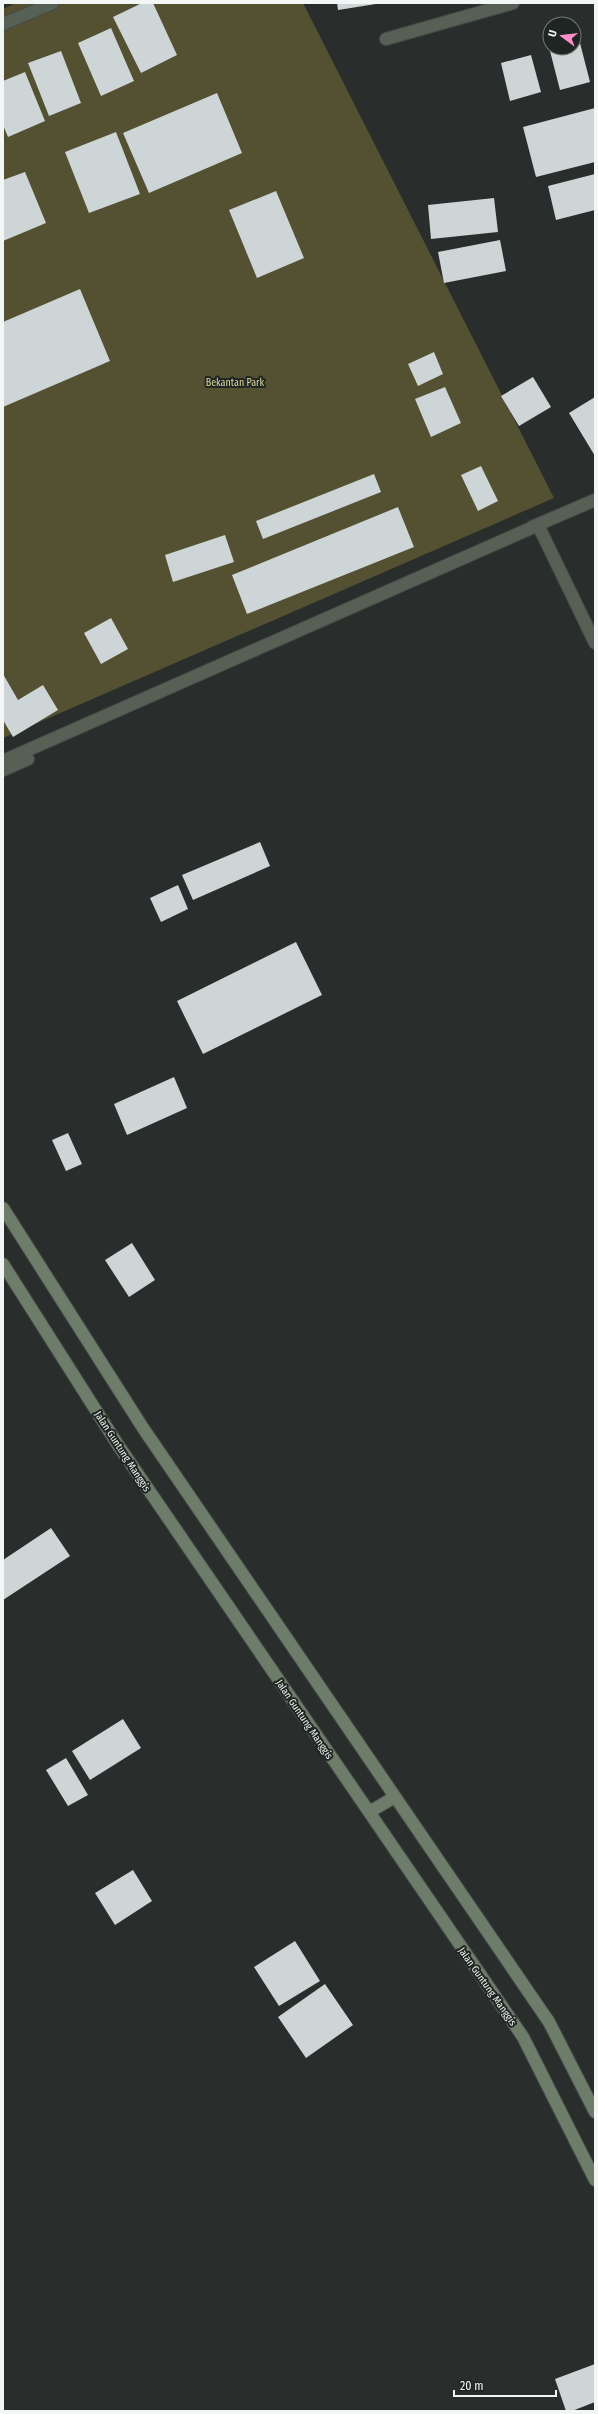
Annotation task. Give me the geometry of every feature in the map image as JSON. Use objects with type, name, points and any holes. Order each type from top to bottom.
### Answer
[{"type":"street","points":[[3,24],[53,3]]},
{"type":"street","points":[[386,39],[513,3]]},
{"type":"street","points":[[3,761],[595,500]]},
{"type":"street","points":[[538,525],[595,643]]},
{"type":"street","points":[[3,770],[538,525]]},
{"type":"street","points":[[3,1208],[143,1428],[549,2022],[595,2112]]},
{"type":"street","name":"Jalan Guntung Manggis","points":[[3,1264],[118,1445],[523,2037],[595,2180]]},
{"type":"street","points":[[369,1812],[395,1797]]},
{"type":"green space","name":"Bekantan Park","points":[[16,3],[303,3],[554,498],[3,738],[3,9]]},
{"type":"building","points":[[142,3],[153,3],[177,55],[141,73],[113,17]]},
{"type":"building","points":[[337,3],[376,3],[376,4],[338,10]]},
{"type":"building","points":[[111,28],[134,81],[101,96],[78,43]]},
{"type":"building","points":[[61,51],[81,103],[49,116],[28,63]]},
{"type":"building","points":[[582,51],[590,82],[560,90],[551,56],[582,56]]},
{"type":"building","points":[[531,55],[541,92],[510,101],[501,63]]},
{"type":"building","points":[[25,72],[45,121],[8,137],[3,125],[3,81]]},
{"type":"building","points":[[217,93],[242,153],[149,193],[123,133]]},
{"type":"building","points":[[595,108],[595,162],[536,177],[523,127]]},
{"type":"building","points":[[116,132],[140,194],[89,213],[65,152]]},
{"type":"building","points":[[25,172],[46,223],[3,241],[3,180]]},
{"type":"building","points":[[595,174],[595,210],[556,220],[548,186]]},
{"type":"building","points":[[276,191],[304,258],[257,278],[229,210]]},
{"type":"building","points":[[494,198],[498,232],[431,239],[428,205]]},
{"type":"building","points":[[500,240],[506,271],[444,283],[438,252]]},
{"type":"building","points":[[80,289],[110,361],[3,407],[3,322]]},
{"type":"building","points":[[434,352],[443,374],[418,386],[408,364]]},
{"type":"building","points":[[533,377],[551,407],[519,426],[501,396]]},
{"type":"building","points":[[445,387],[461,423],[431,437],[415,399]]},
{"type":"building","points":[[595,397],[595,456],[569,413]]},
{"type":"building","points":[[481,466],[498,501],[478,511],[461,475]]},
{"type":"building","points":[[374,474],[381,492],[263,539],[256,521]]},
{"type":"building","points":[[398,507],[414,547],[247,614],[232,575]]},
{"type":"building","points":[[225,535],[234,562],[173,582],[165,555]]},
{"type":"building","points":[[111,618],[128,649],[101,664],[84,633]]},
{"type":"building","points":[[3,674],[18,700],[43,685],[58,710],[13,737],[3,720]]},
{"type":"building","points":[[260,842],[270,866],[193,900],[182,875]]},
{"type":"building","points":[[178,885],[188,909],[161,922],[150,898]]},
{"type":"building","points":[[296,942],[322,995],[203,1054],[177,1001]]},
{"type":"building","points":[[174,1077],[187,1108],[127,1135],[114,1104]]},
{"type":"building","points":[[68,1133],[82,1164],[66,1171],[52,1140]]},
{"type":"building","points":[[132,1243],[155,1280],[129,1297],[105,1260]]},
{"type":"building","points":[[51,1528],[70,1556],[3,1600],[3,1560]]},
{"type":"building","points":[[123,1719],[141,1748],[90,1780],[72,1751]]},
{"type":"building","points":[[66,1758],[88,1795],[68,1806],[46,1770]]},
{"type":"building","points":[[133,1870],[152,1901],[115,1925],[95,1893]]},
{"type":"building","points":[[295,1941],[320,1981],[279,2006],[254,1967]]},
{"type":"building","points":[[325,1984],[353,2025],[306,2058],[278,2017]]},
{"type":"building","points":[[595,2364],[595,2402],[572,2411],[566,2411],[555,2379]]}]
